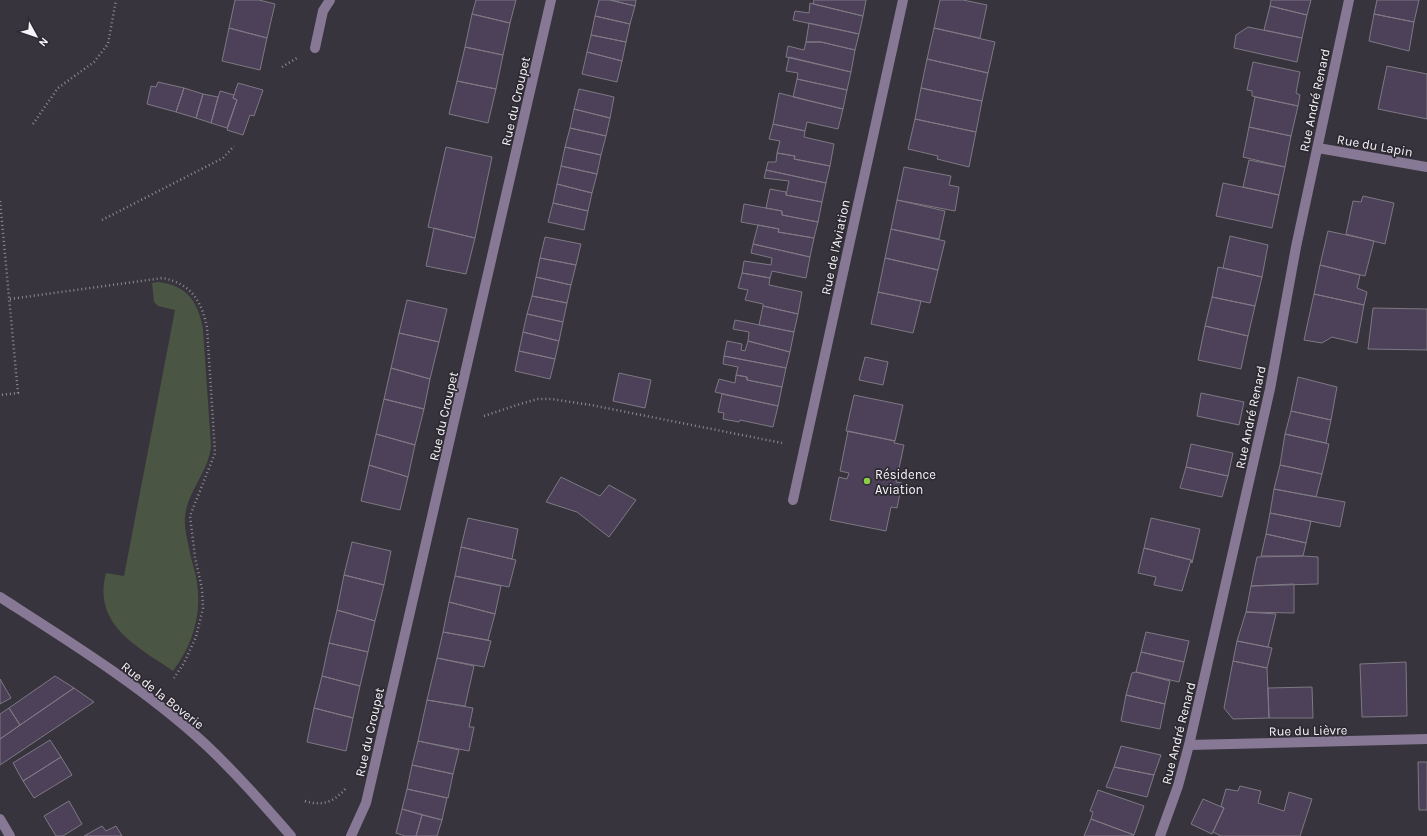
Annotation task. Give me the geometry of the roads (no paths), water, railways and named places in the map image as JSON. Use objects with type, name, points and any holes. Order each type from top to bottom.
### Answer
[{"type":"street","points":[[315,48],[323,12],[330,0]]},
{"type":"street","name":"Rue du Croupet","points":[[351,836],[366,803],[551,0]]},
{"type":"street","name":"Rue de l'Aviation","points":[[793,500],[903,0]]},
{"type":"street","name":"Rue André Renard","points":[[1160,836],[1178,786],[1190,745],[1270,389],[1296,248],[1349,0]]},
{"type":"street","name":"Rue du Lapin","points":[[1318,148],[1427,167]]},
{"type":"street","name":"Rue de la Boverie","points":[[0,598],[88,654],[156,703],[204,743],[235,774],[291,836]]},
{"type":"street","name":"Rue du Lièvre","points":[[1190,745],[1427,739]]},
{"type":"street","points":[[0,819],[10,836]]},
{"type":"place","name":"Résidence Aviation","points":[[867,481]]}]
